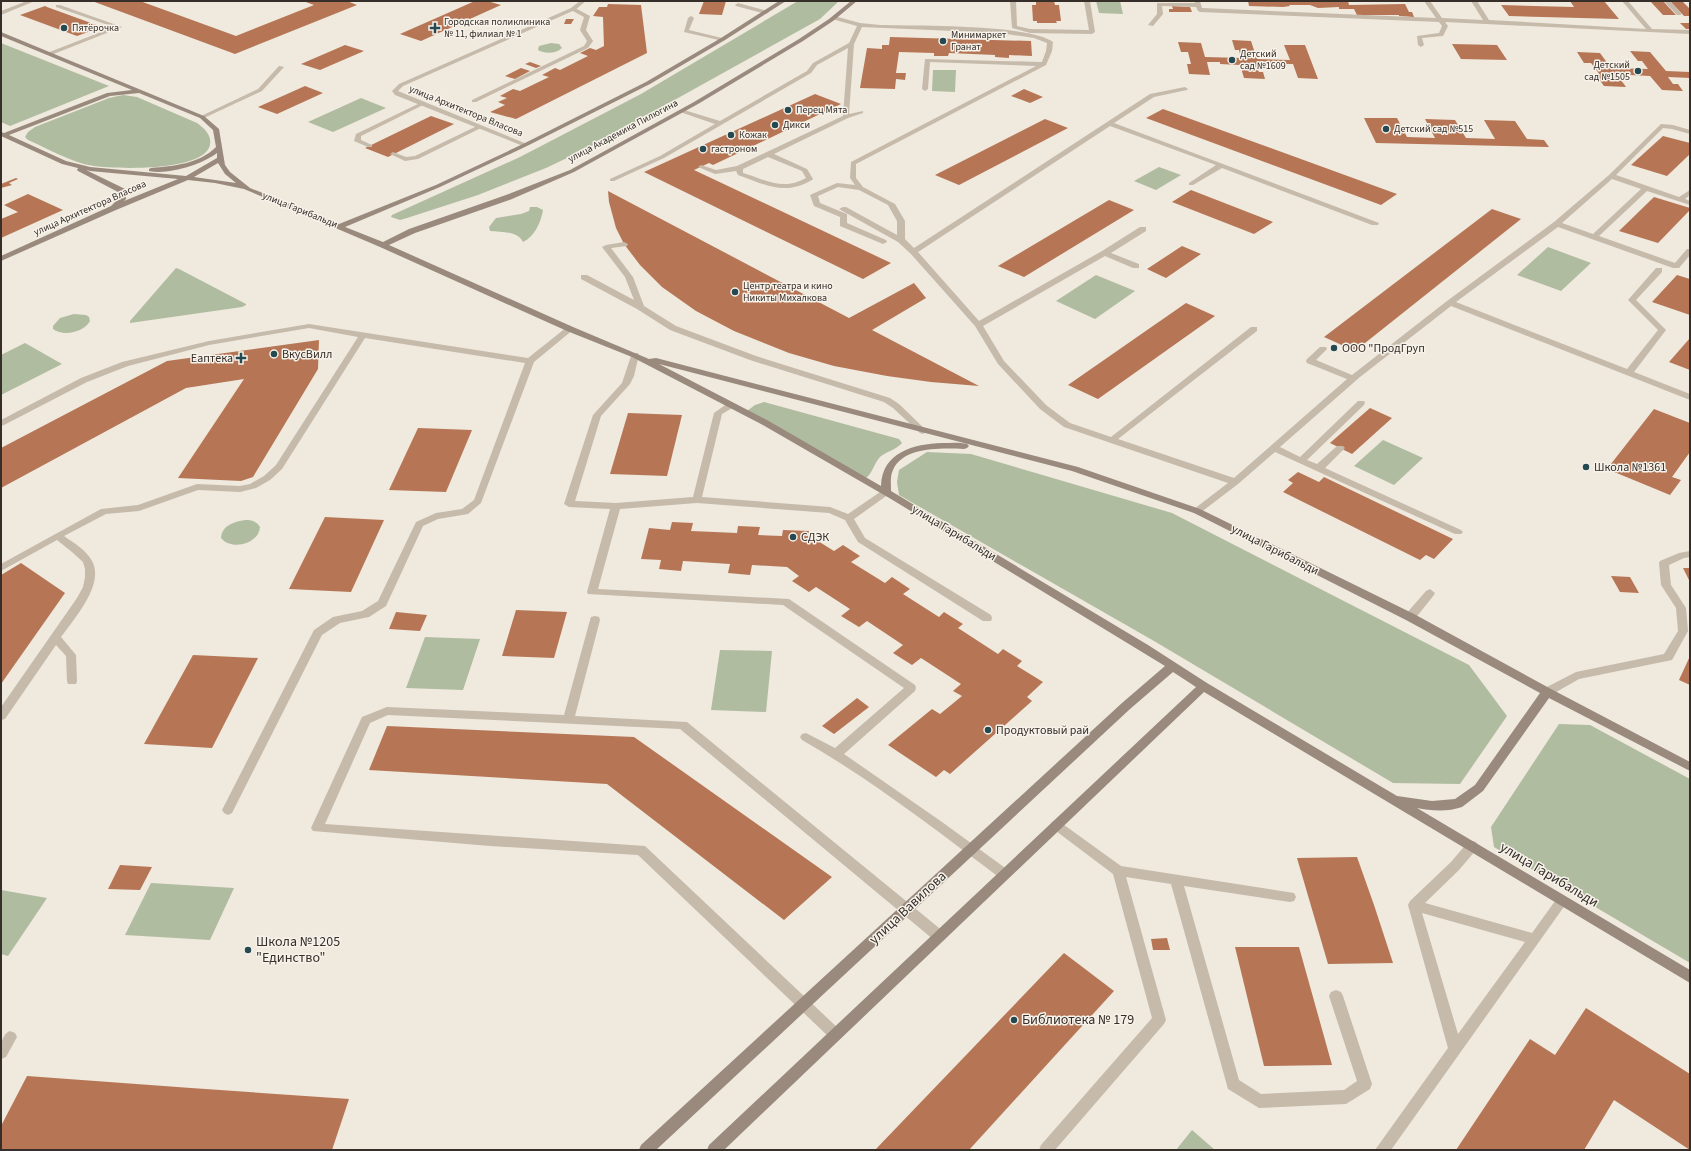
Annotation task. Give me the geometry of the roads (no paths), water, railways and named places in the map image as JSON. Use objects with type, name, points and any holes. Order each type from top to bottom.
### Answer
[{"type":"street","points":[[1,13],[32,1]]},
{"type":"street","name":"улица Архитектора Власова","points":[[525,145],[397,94],[395,91],[397,88],[573,9],[583,1]]},
{"type":"street","points":[[340,226],[438,186],[525,145],[648,83],[723,39],[783,1]]},
{"type":"street","name":"улица Академика Пилюгина","points":[[383,245],[412,231],[509,197],[572,171],[682,111],[801,40],[834,18],[854,1]]},
{"type":"street","points":[[1013,1],[1014,27],[1030,30],[1092,32],[1087,1]]},
{"type":"street","points":[[1421,45],[1419,37],[1441,35],[1445,26],[1427,1]]},
{"type":"street","points":[[1474,1],[1487,22]]},
{"type":"street","points":[[1625,1],[1652,31]]},
{"type":"street","points":[[1667,1],[1679,14]]},
{"type":"street","points":[[1151,25],[1160,14],[1159,4],[1198,3],[1200,10],[1690,32]]},
{"type":"street","points":[[738,5],[766,12]]},
{"type":"street","points":[[48,54],[119,27],[58,6]]},
{"type":"street","points":[[474,102],[586,47],[590,41],[583,30],[588,16],[573,9]]},
{"type":"street","points":[[691,18],[686,31],[723,39]]},
{"type":"street","points":[[834,18],[860,26],[1000,31],[1035,36],[1050,42],[1049,51],[1044,64],[853,163],[853,178],[861,188]]},
{"type":"street","points":[[846,117],[851,44],[860,26]]},
{"type":"street","name":"улица Гарибальди","points":[[1,34],[202,117],[216,129],[222,165],[227,173],[248,189],[340,226],[570,329],[635,355],[764,422],[886,492],[1203,686],[1690,977]]},
{"type":"street","points":[[612,180],[668,154],[809,72],[815,64],[851,44]]},
{"type":"street","points":[[925,89],[927,60],[1044,64]]},
{"type":"street","points":[[202,117],[260,90],[281,67]]},
{"type":"street","points":[[914,252],[1152,95],[1185,89]]},
{"type":"street","points":[[2,134],[109,94],[141,92]]},
{"type":"street","points":[[370,146],[357,140],[358,135],[422,104]]},
{"type":"street","points":[[682,111],[720,124]]},
{"type":"street","points":[[701,167],[715,172],[739,168],[846,117],[861,112]]},
{"type":"street","points":[[1109,123],[1375,223]]},
{"type":"street","points":[[1116,136],[1118,126]]},
{"type":"street","points":[[1197,511],[1236,482],[1353,379],[1450,303],[1557,224],[1612,176],[1661,126],[1673,127],[1690,132]]},
{"type":"street","points":[[393,154],[405,159],[416,158],[479,127]]},
{"type":"street","points":[[2,134],[117,187],[122,191],[122,199],[113,208]]},
{"type":"street","points":[[127,172],[184,165],[208,158],[216,152],[220,146]]},
{"type":"street","points":[[668,154],[676,157]]},
{"type":"street","points":[[739,168],[740,174],[778,187],[800,185],[810,179],[805,170],[768,154]]},
{"type":"street","name":"улица Архитектора Власова","points":[[1,259],[113,208],[187,178],[221,159]]},
{"type":"street","points":[[64,163],[90,169],[187,178]]},
{"type":"street","points":[[1191,184],[1221,165]]},
{"type":"street","points":[[1612,176],[1690,203]]},
{"type":"street","name":"улица Архитектора Власова","points":[[187,178],[215,181],[248,189]]},
{"type":"street","points":[[883,242],[843,224],[844,216],[817,204],[814,195],[837,185],[861,188],[891,204],[901,221],[901,240]]},
{"type":"street","points":[[1594,237],[1646,188]]},
{"type":"street","points":[[1680,199],[1690,192]]},
{"type":"street","points":[[843,209],[901,240],[914,252],[978,325],[1001,362],[1043,407],[1066,425],[1236,482]]},
{"type":"street","points":[[1557,224],[1676,266],[1690,251]]},
{"type":"street","points":[[978,325],[1105,253],[1143,229]]},
{"type":"street","points":[[624,244],[606,248],[629,277],[640,307]]},
{"type":"street","points":[[1105,253],[1134,263]]},
{"type":"street","points":[[1629,373],[1662,330],[1632,300],[1659,270]]},
{"type":"street","points":[[584,276],[640,307],[673,328],[746,355],[887,400],[896,406],[923,431]]},
{"type":"street","points":[[1450,303],[1690,397]]},
{"type":"street","points":[[1,423],[84,380],[125,364],[209,343],[309,326],[530,361]]},
{"type":"street","points":[[1112,440],[1254,328]]},
{"type":"street","points":[[228,810],[318,633],[337,620],[365,614],[382,603],[419,524],[436,516],[465,512],[478,500],[530,361],[570,329]]},
{"type":"street","points":[[1,568],[104,511],[139,508],[197,487],[240,489],[253,486],[267,478],[279,467],[363,334]]},
{"type":"street","points":[[1323,349],[1310,361],[1353,379]]},
{"type":"street","points":[[635,355],[630,376],[626,384],[597,415],[569,504],[616,506],[697,500],[830,510],[849,518],[861,540],[987,618]]},
{"type":"street","name":"улица Гарибальди","points":[[635,355],[923,431],[1075,469],[1197,511],[1410,617],[1690,767]]},
{"type":"street","points":[[1302,460],[1361,404]]},
{"type":"street","points":[[697,500],[718,413],[731,405]]},
{"type":"street","name":"улица Гарибальди","points":[[886,492],[886,479],[891,466],[904,455],[924,446],[944,445],[986,447]]},
{"type":"street","points":[[1274,448],[1458,532]]},
{"type":"street","points":[[1319,468],[1340,448]]},
{"type":"street","points":[[849,518],[886,492]]},
{"type":"street","points":[[616,506],[592,592],[785,602],[912,688],[836,754]]},
{"type":"street","points":[[1,716],[82,599],[90,584],[90,569],[87,558],[58,536]]},
{"type":"street","points":[[1548,692],[1576,676],[1668,657],[1683,631],[1681,608],[1666,585],[1664,564],[1682,555],[1690,554]]},
{"type":"street","points":[[1410,617],[1430,593]]},
{"type":"street","points":[[569,719],[595,620]]},
{"type":"street","points":[[55,637],[71,655],[72,682]]},
{"type":"street","name":"улица Вавилова","points":[[646,1150],[1126,706],[1172,666]]},
{"type":"street","points":[[714,1150],[1203,686]]},
{"type":"street","name":"улица Гарибальди","points":[[1391,798],[1432,806],[1458,804],[1479,788],[1548,692]]},
{"type":"street","points":[[835,1034],[641,850],[490,841],[317,828],[366,720],[387,711],[683,725],[939,936]]},
{"type":"street","points":[[806,737],[836,754],[1004,874]]},
{"type":"street","points":[[1056,825],[1118,871],[1290,897]]},
{"type":"street","points":[[1414,906],[1455,866],[1472,846]]},
{"type":"street","points":[[1046,1150],[1159,1020],[1118,871]]},
{"type":"street","points":[[1176,880],[1233,1084],[1259,1101],[1346,1097],[1365,1084],[1336,996]]},
{"type":"street","points":[[1382,1150],[1533,939],[1562,901]]},
{"type":"street","points":[[1414,906],[1533,939]]},
{"type":"street","points":[[1414,906],[1455,1049]]},
{"type":"street","points":[[1,1053],[10,1037]]},
{"type":"place","name":"Пятёрочка","points":[[64,28]]},
{"type":"place","name":"Городская поликлиника № 11, филиал № 1","points":[[435,28]]},
{"type":"place","name":"Минимаркет Гранат","points":[[943,41]]},
{"type":"place","name":"Детский сад №1609","points":[[1232,60]]},
{"type":"place","name":"Детский сад №1505","points":[[1638,71]]},
{"type":"place","name":"Перец Мята","points":[[788,110]]},
{"type":"place","name":"Дикси","points":[[775,125]]},
{"type":"place","name":"Детский сад №515","points":[[1386,129]]},
{"type":"place","name":"Кожак","points":[[731,135]]},
{"type":"place","name":"гастроном","points":[[703,149]]},
{"type":"place","name":"Центр театра и кино Никиты Михалкова","points":[[735,292]]},
{"type":"place","name":"ООО \"ПродГруп","points":[[1334,348]]},
{"type":"place","name":"ВкусВилл","points":[[274,354]]},
{"type":"place","name":"Еаптека","points":[[241,358]]},
{"type":"place","name":"Школа №1361","points":[[1586,467]]},
{"type":"place","name":"СДЭК","points":[[793,537]]},
{"type":"place","name":"Продуктовый рай","points":[[988,730]]},
{"type":"place","name":"Школа №1205 \"Единство\"","points":[[248,950]]},
{"type":"place","name":"Библиотека № 179","points":[[1014,1020]]}]
